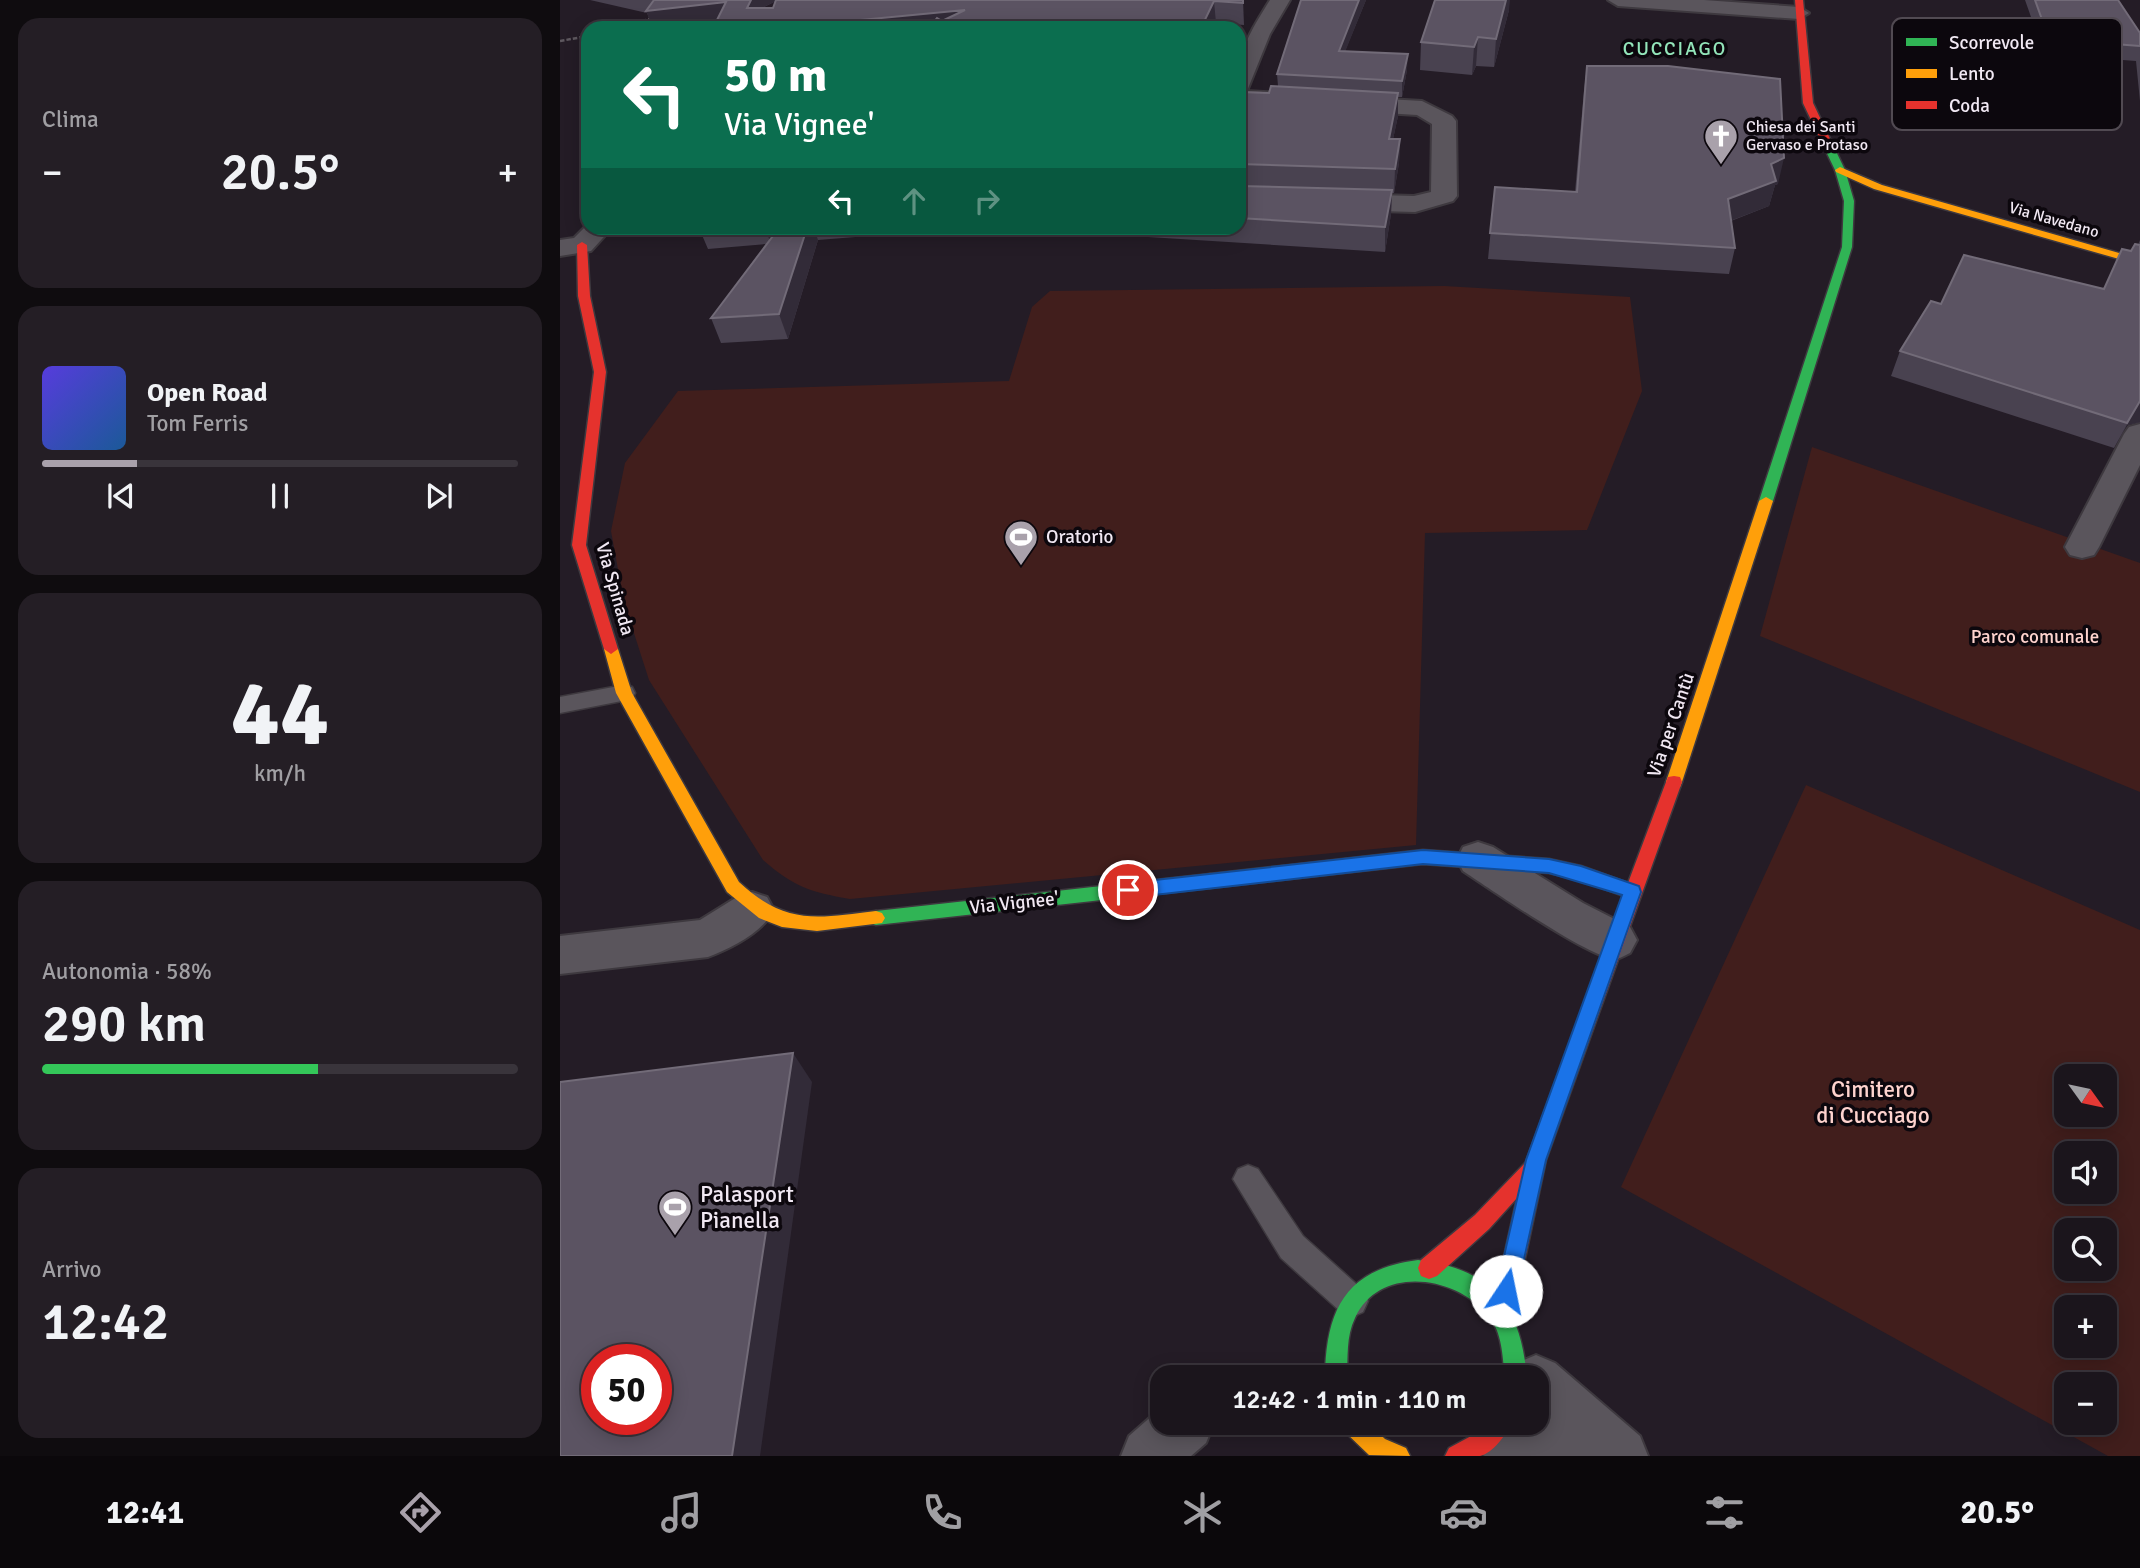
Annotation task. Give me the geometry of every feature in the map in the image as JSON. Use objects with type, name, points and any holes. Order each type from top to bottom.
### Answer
[{"type":"main road","name":"Via per Cantù","points":[[1521,1363],[1536,1160],[1689,743],[1847,247],[1849,201],[1840,170],[1808,103],[1799,6]]},
{"type":"main road","name":"Via Navedano","points":[[1840,170],[1878,187],[2140,262]]},
{"type":"main road","name":"Via Navedano","points":[[1884,208],[1958,211]]},
{"type":"main road","points":[[1848,222],[1864,212]]},
{"type":"main road","name":"Via Spinada","points":[[580,240],[584,296],[600,372],[595,425],[569,528],[579,545],[624,693],[733,887],[752,910]]},
{"type":"main road","name":"Via Vignee'","points":[[752,910],[784,922],[832,923],[1423,857],[1549,866],[1581,873],[1633,892]]},
{"type":"main road","name":"Via per Cantù","points":[[1429,1268],[1469,1237],[1501,1206],[1536,1160]]},
{"type":"main road","points":[[1336,1365],[1333,1356],[1340,1325],[1352,1301],[1378,1278],[1397,1270],[1429,1268],[1471,1282],[1521,1363]]},
{"type":"main road","points":[[1370,1435],[1398,1456]]},
{"type":"street","points":[[1246,68],[1259,34],[1280,0]]},
{"type":"street","points":[[1618,0],[1799,6]]},
{"type":"street","points":[[1246,97],[1422,108],[1444,121],[1444,196],[1415,204],[1246,199]]},
{"type":"street","points":[[2082,547],[2140,434]]},
{"type":"street","points":[[1478,859],[1568,916],[1615,940]]},
{"type":"street","points":[[560,955],[708,938],[752,910]]},
{"type":"street","points":[[1521,1363],[1603,1443]]},
{"type":"street","points":[[1478,1443],[1511,1429],[1603,1443]]},
{"type":"street","points":[[1149,1456],[1173,1435]]},
{"type":"lane","points":[[560,705],[624,693]]},
{"type":"lane","points":[[1248,1179],[1292,1247],[1352,1301]]},
{"type":"path","points":[[641,21],[658,16]]},
{"type":"path","points":[[560,41],[581,37]]},
{"type":"green space","name":"Oratorio","points":[[1444,286],[1630,297],[1642,391],[1587,530],[1425,533],[1416,845],[850,899],[803,887],[763,860],[649,680],[624,602],[611,531],[625,463],[678,391],[1009,381],[1032,307],[1050,291]]},
{"type":"green space","name":"Parco comunale","points":[[1812,447],[2140,563],[2140,792],[1760,636]]},
{"type":"green space","name":"Cimitero di Cucciago","points":[[1806,785],[2140,930],[2140,1456],[2108,1456],[2070,1435],[2117,1435],[2117,1372],[2054,1372],[2054,1426],[1621,1187]]},
{"type":"building","points":[[654,0],[751,0],[747,8],[773,8],[776,0],[1243,0],[1243,3],[1214,1],[1204,21],[942,21],[965,10],[850,21],[716,21],[726,2],[646,11]]},
{"type":"building","points":[[1301,0],[1359,0],[1339,51],[1408,54],[1402,81],[1277,74]]},
{"type":"building","points":[[1435,0],[1506,0],[1496,39],[1478,37],[1474,47],[1421,42]]},
{"type":"building","points":[[2035,0],[2118,0],[2140,33],[2140,46],[2122,45],[2122,18],[2041,18]]},
{"type":"building","points":[[1587,66],[1668,66],[1780,79],[1784,158],[1771,164],[1776,181],[1728,199],[1735,248],[1490,233],[1495,187],[1577,192]]},
{"type":"building","points":[[1271,86],[1398,93],[1389,139],[1400,139],[1395,169],[1246,164],[1246,92],[1269,93]]},
{"type":"building","points":[[1246,186],[1392,190],[1385,227],[1246,218]]},
{"type":"building","points":[[774,235],[805,235],[779,314],[711,318]]},
{"type":"building","points":[[2135,244],[2140,245],[2140,401],[2127,423],[1900,351],[1931,301],[1941,304],[1964,255],[2104,289],[2122,249],[2131,251]]},
{"type":"building","name":"Palasport Pianella","points":[[793,1053],[732,1456],[560,1456],[560,1082]]},
{"type":"traffic: fast","points":[[1766,501],[1847,247],[1849,201],[1840,170],[1827,143]]},
{"type":"traffic: fast","points":[[876,918],[1210,881]]},
{"type":"traffic: fast","points":[[1337,1365],[1341,1324],[1357,1296],[1375,1282],[1396,1273],[1418,1270],[1441,1273],[1462,1281],[1481,1293],[1497,1309],[1508,1329],[1515,1365]]},
{"type":"traffic: slow","points":[[1840,170],[1878,187],[2140,262]]},
{"type":"traffic: slow","points":[[1674,782],[1766,501]]},
{"type":"traffic: slow","points":[[611,649],[624,693],[733,887],[765,913],[782,920],[817,924],[876,918]]},
{"type":"traffic: slow","points":[[1364,1435],[1377,1447],[1398,1456]]},
{"type":"traffic: jam","points":[[1799,0],[1808,103],[1827,143]]},
{"type":"traffic: jam","points":[[582,245],[584,296],[600,372],[579,545],[611,649]]},
{"type":"traffic: jam","points":[[1502,1315],[1536,1160],[1674,782]]},
{"type":"traffic: jam","points":[[1210,881],[1423,857],[1549,866],[1581,873],[1633,892]]},
{"type":"traffic: jam","points":[[1429,1268],[1482,1222],[1529,1170]]},
{"type":"traffic: jam","points":[[1457,1456],[1481,1443],[1489,1435]]},
{"type":"place","name":"Chiesa dei Santi Gervaso e Protaso","points":[[1721,166]]},
{"type":"place","name":"Oratorio","points":[[1021,567]]},
{"type":"place","name":"Palasport Pianella","points":[[675,1237]]},
{"type":"district","name":"CUCCIAGO","points":[[1675,49]]},
{"type":"route","points":[[1128,890],[1423,857],[1549,866],[1581,873],[1633,892],[1536,1160],[1506,1291]]}]
